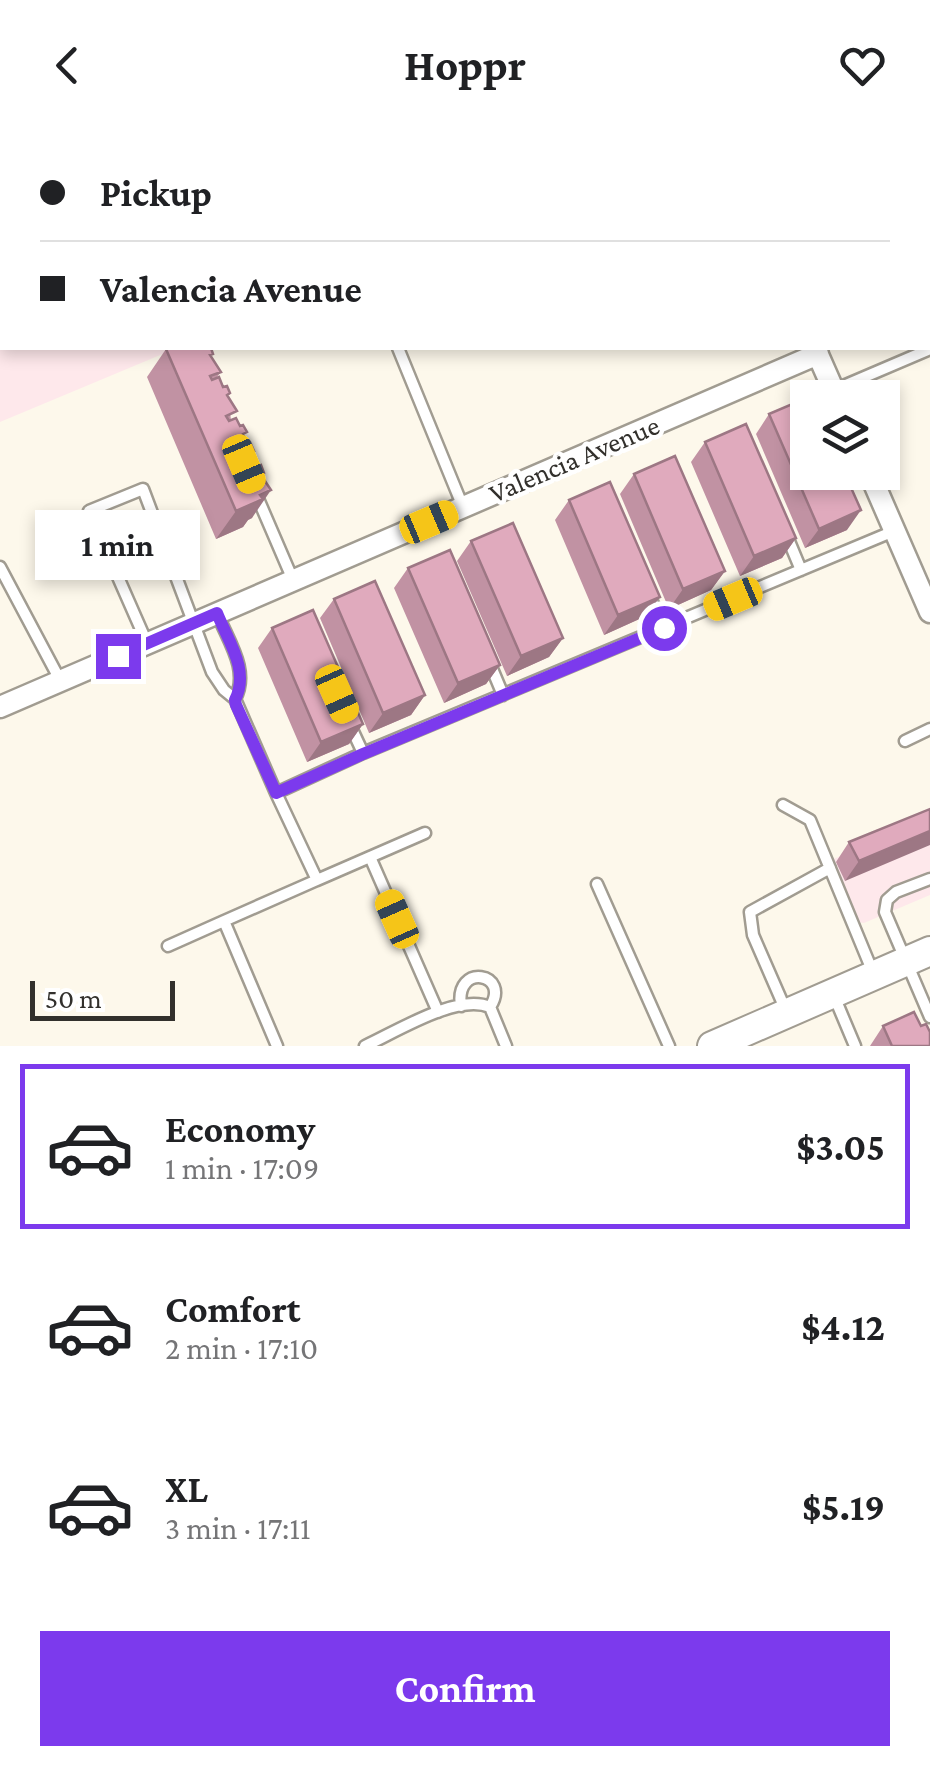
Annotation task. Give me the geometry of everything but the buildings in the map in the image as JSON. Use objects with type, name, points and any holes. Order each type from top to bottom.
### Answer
[{"type":"main road","points":[[712,1046],[918,956]]},
{"type":"street","name":"Valencia Avenue","points":[[0,707],[817,351]]},
{"type":"street","points":[[817,351],[829,380]]},
{"type":"street","points":[[877,490],[930,612]]},
{"type":"lane","points":[[399,350],[463,507]]},
{"type":"lane","points":[[865,380],[930,350]]},
{"type":"lane","points":[[251,482],[293,580]]},
{"type":"lane","points":[[147,644],[90,510],[143,489],[212,672],[235,700],[317,880]]},
{"type":"lane","points":[[778,516],[802,570]]},
{"type":"lane","points":[[276,793],[894,530]]},
{"type":"lane","points":[[0,567],[61,681]]},
{"type":"lane","points":[[649,593],[664,628]]},
{"type":"lane","points":[[217,613],[242,674],[235,700]]},
{"type":"lane","points":[[488,660],[503,695]]},
{"type":"lane","points":[[348,720],[363,754]]},
{"type":"lane","points":[[905,741],[930,729]]},
{"type":"lane","points":[[783,805],[810,820],[874,976]]},
{"type":"lane","points":[[168,946],[426,833]]},
{"type":"lane","points":[[370,858],[438,1012]]},
{"type":"lane","points":[[787,1014],[753,935],[750,912],[830,868]]},
{"type":"lane","points":[[930,879],[896,892],[886,900],[885,912],[918,956],[930,1017]]},
{"type":"lane","points":[[598,884],[669,1046]]},
{"type":"lane","points":[[224,922],[277,1046]]},
{"type":"lane","points":[[461,1006],[462,985],[482,977],[495,989],[490,1007]]},
{"type":"lane","points":[[832,994],[854,1046]]},
{"type":"lane","points":[[365,1046],[438,1012],[479,1003],[490,1007],[506,1046]]},
{"type":"shaded area","points":[[0,350],[172,350],[0,422]]},
{"type":"shaded area","points":[[930,819],[930,895],[864,923],[858,922],[831,860]]},
{"type":"route","points":[[118,656],[217,613],[242,674],[236,705],[276,793],[664,628]]}]
